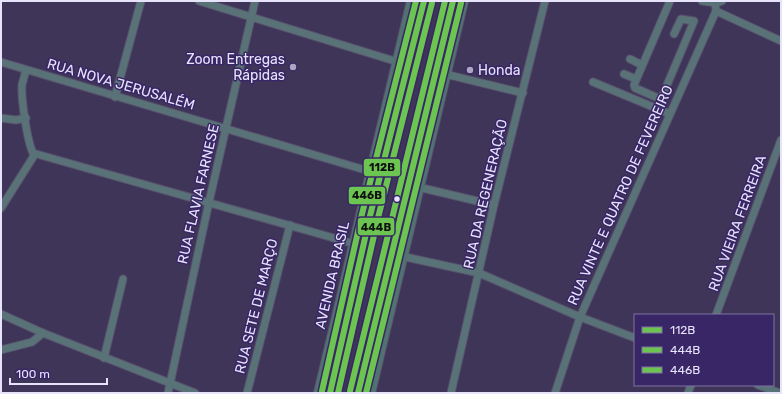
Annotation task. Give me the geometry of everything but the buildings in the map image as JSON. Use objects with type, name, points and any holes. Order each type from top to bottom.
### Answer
[{"type":"highway","name":"AVENIDA BRASIL","points":[[320,393],[413,1]]},
{"type":"highway","name":"AVENIDA BRASIL","points":[[330,393],[370,216],[424,1]]},
{"type":"highway","points":[[358,393],[368,358],[453,1]]},
{"type":"highway","points":[[442,48],[450,29],[457,1]]},
{"type":"highway","points":[[369,393],[462,1]]},
{"type":"highway","points":[[363,393],[367,377],[368,358]]},
{"type":"street","points":[[115,97],[141,1]]},
{"type":"street","points":[[199,1],[398,62]]},
{"type":"street","name":"RUA FLAVIA FARNESE","points":[[168,393],[209,202],[255,1]]},
{"type":"street","name":"RUA DA REGENERAÇÃO","points":[[451,393],[494,205],[545,1]]},
{"type":"street","points":[[670,1],[636,79],[634,85],[635,88],[658,98],[662,97],[694,21],[682,19],[674,34]]},
{"type":"street","points":[[702,1],[718,2],[716,11],[781,41]]},
{"type":"street","name":"RUA VINTE E QUATRO DE FEVEREIRO","points":[[555,393],[580,317],[716,11]]},
{"type":"street","points":[[630,59],[642,65]]},
{"type":"street","name":"RUA NOVA JERUSALÉM","points":[[1,62],[372,172]]},
{"type":"street","points":[[26,70],[22,86],[29,142],[34,153],[355,244]]},
{"type":"street","points":[[445,74],[523,93]]},
{"type":"street","points":[[624,74],[636,79]]},
{"type":"street","points":[[593,82],[670,114]]},
{"type":"street","points":[[1,118],[16,120],[26,118]]},
{"type":"street","name":"RUA VIEIRA FERREIRA","points":[[716,314],[781,140]]},
{"type":"street","points":[[1,208],[34,153]]},
{"type":"street","points":[[418,187],[494,205]]},
{"type":"street","name":"RUA SETE DE MARÇO","points":[[247,393],[290,225]]},
{"type":"street","points":[[401,256],[479,273],[580,317],[634,338]]},
{"type":"street","points":[[104,358],[123,279]]},
{"type":"street","points":[[1,314],[104,358],[195,393]]},
{"type":"street","points":[[1,350],[32,342],[43,333]]},
{"type":"street","points":[[761,386],[780,393]]},
{"type":"transit line","name":"446B","points":[[322,391],[362,214],[416,1]]},
{"type":"transit line","name":"112B","points":[[330,393],[370,216],[424,1]]},
{"type":"transit line","name":"446B","points":[[350,391],[445,1]]},
{"type":"transit line","name":"112B","points":[[358,393],[453,1]]},
{"type":"transit line","name":"444B","points":[[338,393],[378,218],[432,3]]},
{"type":"transit line","name":"444B","points":[[366,393],[461,3]]},
{"type":"place","name":"Zoom Entregas Rápidas","points":[[293,67]]},
{"type":"place","name":"Honda","points":[[470,70]]}]
